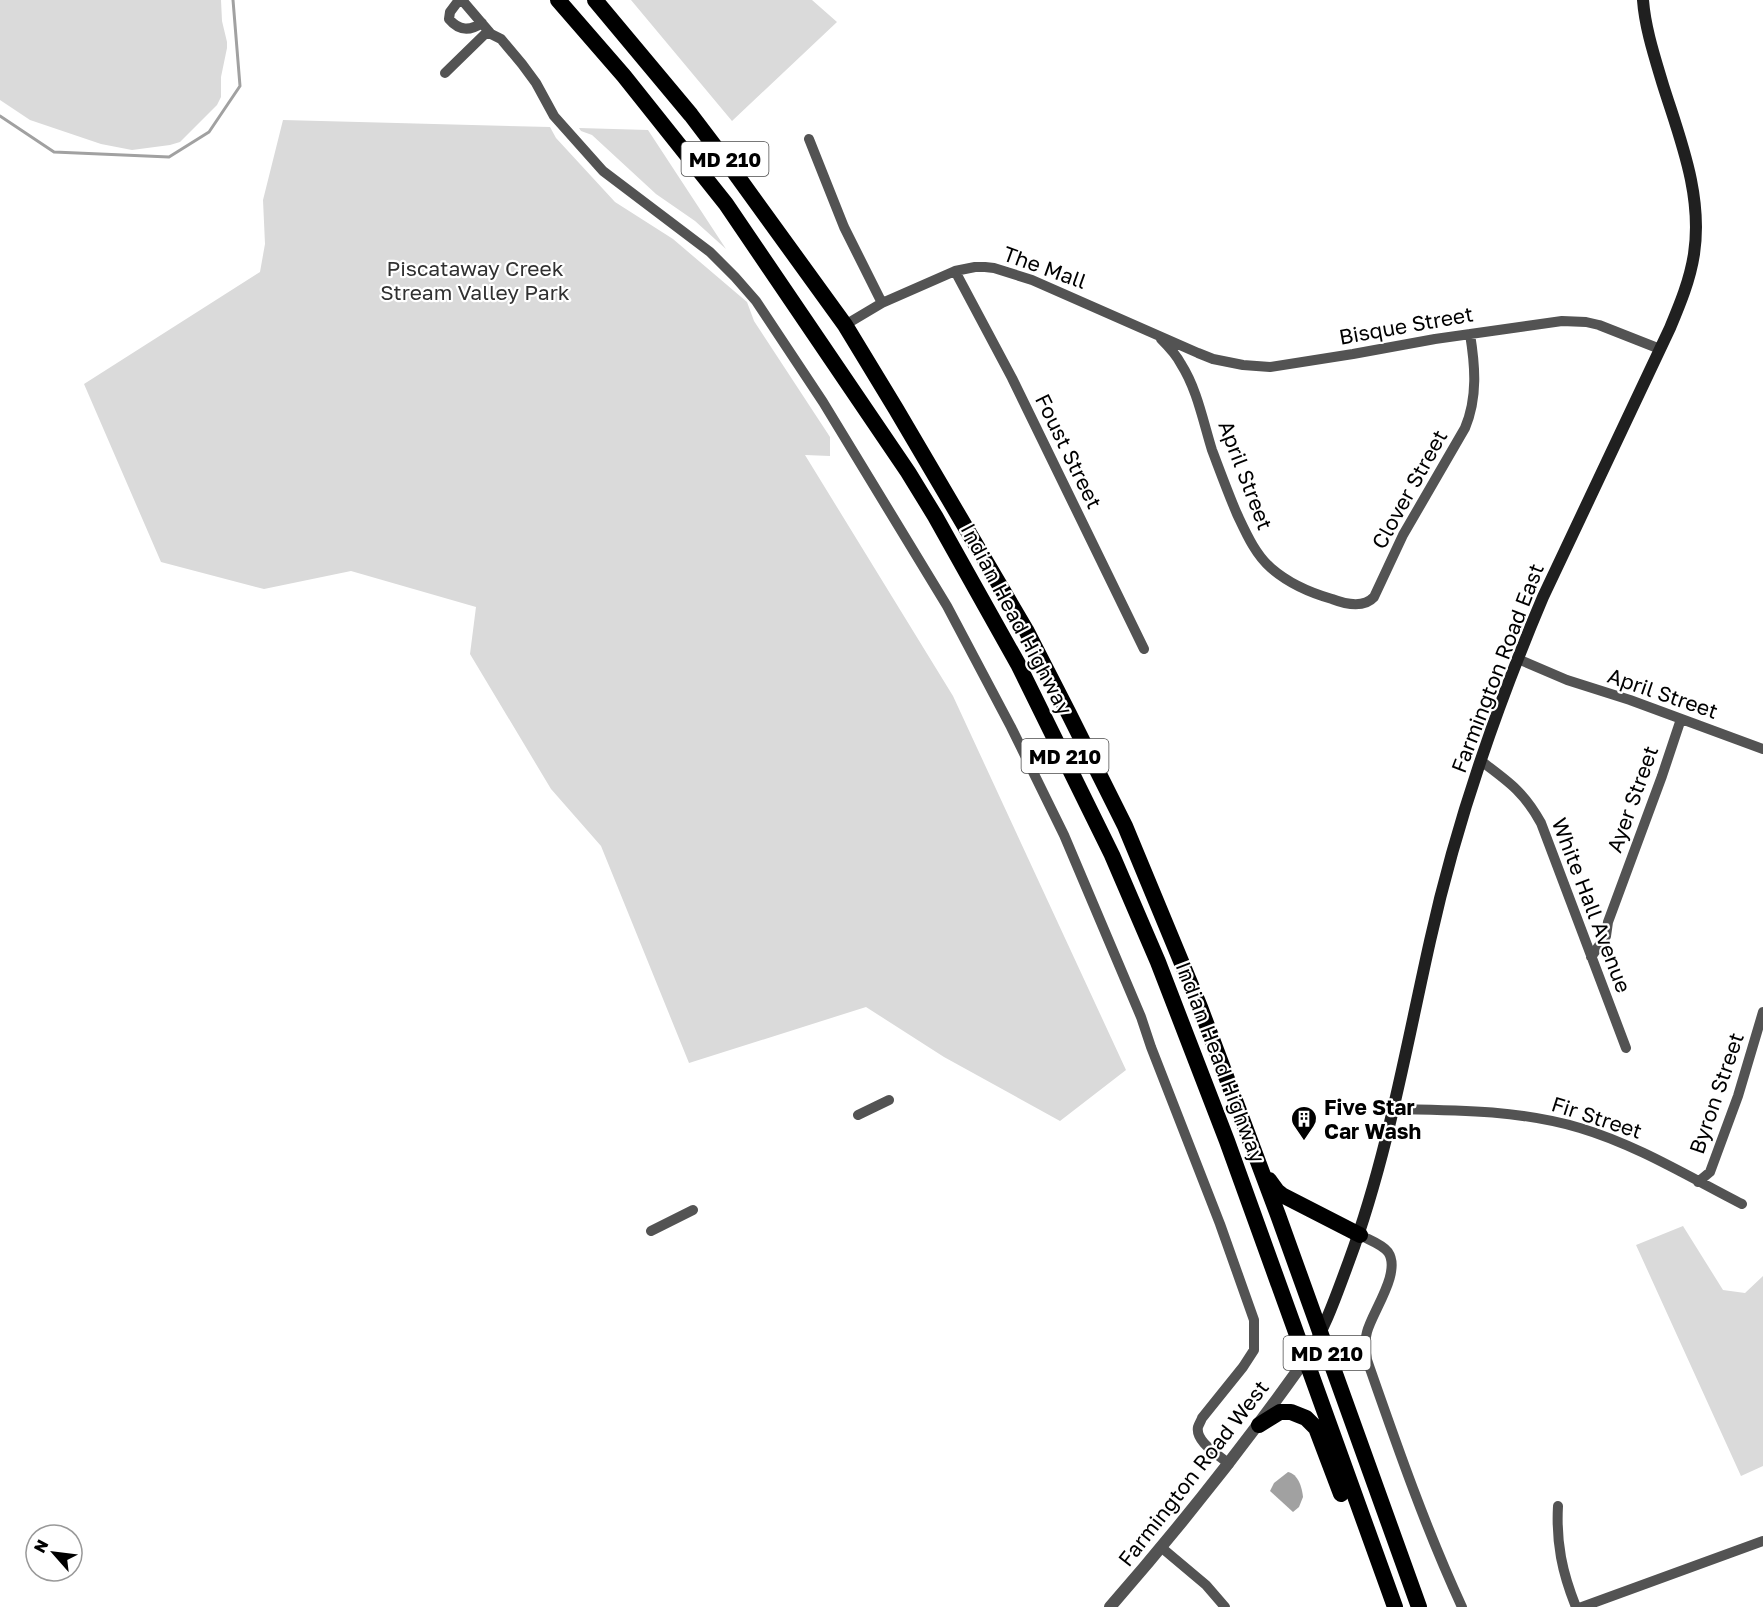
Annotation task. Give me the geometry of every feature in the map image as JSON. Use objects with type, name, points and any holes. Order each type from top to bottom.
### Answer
[{"type":"highway","name":"Indian Head Highway","points":[[558,0],[624,76],[726,204],[908,472],[986,604],[1018,664],[1112,855],[1158,962],[1227,1142],[1394,1607]]},
{"type":"highway","name":"Indian Head Highway","points":[[595,0],[691,115],[845,325],[1026,630],[1125,826],[1200,1007],[1419,1607]]},
{"type":"highway","points":[[1245,1129],[1276,1191],[1360,1235]]},
{"type":"highway","points":[[1259,1425],[1280,1412],[1291,1412],[1306,1418],[1316,1428],[1362,1549],[1394,1607]]},
{"type":"main road","name":"Farmington Road East","points":[[1305,1360],[1320,1335],[1360,1235],[1377,1179],[1444,882],[1481,761],[1543,597],[1660,349],[1681,302],[1690,275],[1695,244],[1692,183],[1683,145],[1652,46],[1643,0]]},
{"type":"street","points":[[482,24],[464,30],[454,25],[449,19],[450,12],[461,0],[491,34],[501,39],[522,64],[536,83],[554,116],[603,171],[710,252],[756,301],[823,402],[903,531],[947,606],[1011,726],[1064,835],[1142,1017],[1151,1047],[1220,1224],[1254,1320],[1254,1350],[1202,1418],[1198,1428],[1199,1436],[1204,1443],[1229,1464]]},
{"type":"street","points":[[445,73],[485,34],[491,34]]},
{"type":"street","points":[[809,139],[844,227],[882,303]]},
{"type":"street","name":"The Mall","points":[[845,325],[882,303],[955,271],[986,267],[1041,285],[1158,335]]},
{"type":"street","name":"Foust Street","points":[[955,271],[1012,378],[1144,649]]},
{"type":"street","name":"Bisque Street","points":[[1158,335],[1213,359],[1243,366],[1270,366],[1550,322],[1586,322],[1612,329],[1660,349]]},
{"type":"street","name":"Clover Street","points":[[1365,604],[1370,602],[1378,591],[1403,535],[1462,435],[1471,412],[1475,386],[1470,334]]},
{"type":"street","name":"April Street","points":[[1158,335],[1183,365],[1234,506],[1249,538],[1263,560],[1290,581],[1320,595],[1343,603],[1365,604]]},
{"type":"street","name":"April Street","points":[[1518,659],[1566,680],[1630,700],[1763,749]]},
{"type":"street","name":"Ayer Street","points":[[1591,957],[1606,936],[1608,922],[1681,718]]},
{"type":"street","name":"White Hall Avenue","points":[[1481,761],[1513,784],[1530,803],[1550,842],[1626,1048]]},
{"type":"street","name":"Byron Street","points":[[1698,1182],[1710,1172],[1738,1096],[1763,1012]]},
{"type":"street","points":[[858,1115],[889,1100]]},
{"type":"street","name":"Fir Street","points":[[1393,1109],[1481,1111],[1564,1124],[1642,1151],[1742,1204]]},
{"type":"street","points":[[651,1230],[693,1210]]},
{"type":"street","points":[[1360,1235],[1382,1247],[1392,1262],[1389,1280],[1367,1330],[1365,1343],[1367,1360],[1434,1546],[1462,1607]]},
{"type":"street","name":"Farmington Road West","points":[[1110,1607],[1162,1548],[1229,1464],[1305,1360]]},
{"type":"street","points":[[1558,1506],[1558,1534],[1562,1566],[1576,1607]]},
{"type":"street","points":[[1582,1607],[1763,1541]]},
{"type":"street","points":[[1162,1548],[1206,1585],[1225,1607]]},
{"type":"green space","points":[[0,0],[221,0],[227,48],[221,77],[221,97],[217,105],[180,142],[132,150],[101,144],[30,120],[0,100]]},
{"type":"green space","points":[[631,0],[812,0],[837,22],[732,121]]},
{"type":"green space","name":"Piscataway Creek Stream Valley Park","points":[[283,120],[550,127],[556,138],[615,202],[673,239],[747,302],[754,321],[830,437],[830,456],[805,455],[953,696],[1126,1070],[1060,1121],[944,1057],[866,1007],[689,1063],[601,846],[551,789],[470,654],[476,607],[351,571],[264,589],[161,562],[84,384],[260,272],[265,244],[263,200]]},
{"type":"green space","points":[[579,128],[648,130],[726,249],[695,221],[656,194],[592,135]]},
{"type":"green space","points":[[1683,1226],[1723,1290],[1745,1293],[1763,1276],[1763,1466],[1741,1476],[1636,1245]]},
{"type":"shaded area","points":[[1288,1472],[1297,1478],[1303,1497],[1299,1507],[1293,1512],[1270,1491],[1274,1483]]},
{"type":"waterway","points":[[0,116],[54,152],[169,157],[209,132],[240,86],[233,0]]},
{"type":"place","name":"Five Star Car Wash","points":[[1304,1142]]}]
